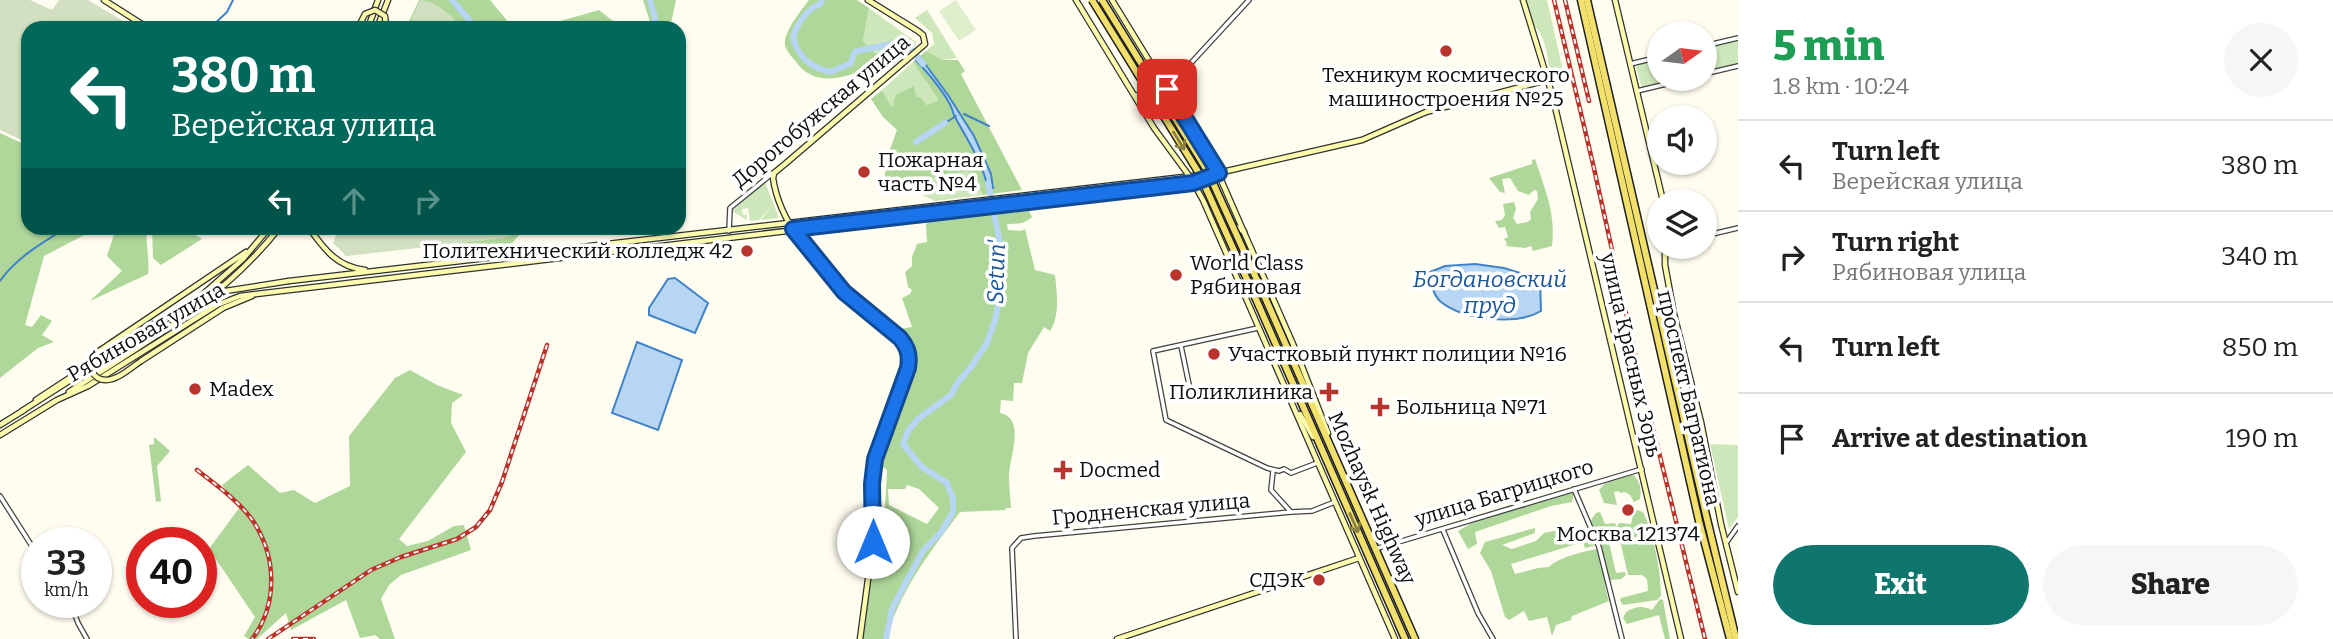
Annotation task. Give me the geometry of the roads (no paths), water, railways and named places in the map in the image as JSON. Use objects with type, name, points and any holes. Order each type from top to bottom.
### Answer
[{"type":"main road","points":[[104,0],[137,21]]},
{"type":"main road","points":[[370,21],[378,0]]},
{"type":"main road","points":[[380,21],[388,0]]},
{"type":"main road","name":"Дорогобужская улица","points":[[774,173],[925,44],[923,35],[868,0]]},
{"type":"main road","points":[[1076,0],[1165,144],[1190,177],[1223,242],[1395,639]]},
{"type":"main road","name":"Mozhaysk Highway","points":[[1092,0],[1200,175],[1405,639]]},
{"type":"main road","name":"Mozhaysk Highway","points":[[1102,0],[1208,172],[1415,639]]},
{"type":"main road","points":[[1112,0],[1219,173],[1296,351],[1336,457]]},
{"type":"main road","name":"улица Красных Зорь","points":[[1523,0],[1547,79],[1681,639]]},
{"type":"main road","name":"проспект Багратиона","points":[[1581,0],[1703,520],[1736,639]]},
{"type":"main road","name":"проспект Багратиона","points":[[1587,0],[1730,639]]},
{"type":"main road","points":[[1615,0],[1660,189]]},
{"type":"main road","points":[[362,21],[365,14],[375,10],[385,16],[385,21]]},
{"type":"main road","points":[[1219,173],[1362,140],[1426,112],[1547,79]]},
{"type":"main road","points":[[774,173],[779,202],[792,226],[844,292],[900,338],[907,346],[910,357],[874,467],[873,542],[860,639]]},
{"type":"main road","name":"Рябиновая улица","points":[[0,435],[57,400],[88,386],[217,305],[240,296],[1219,173]]},
{"type":"main road","name":"Рябиновая улица","points":[[1002,202],[1193,183],[1219,173]]},
{"type":"main road","name":"Рябиновая улица","points":[[0,425],[129,339],[195,299],[219,292],[289,281],[792,226]]},
{"type":"main road","points":[[1223,242],[1223,233],[1230,227],[1240,228],[1245,232]]},
{"type":"main road","points":[[22,411],[198,299],[229,272],[263,235]]},
{"type":"main road","points":[[57,400],[205,302],[241,270],[273,235]]},
{"type":"main road","points":[[314,235],[325,251],[339,263],[376,271]]},
{"type":"main road","points":[[255,245],[96,354],[91,366],[94,375],[107,380],[114,378],[223,308],[243,298],[270,291]]},
{"type":"main road","points":[[1665,259],[1670,294],[1738,592]]},
{"type":"main road","points":[[1291,398],[1327,460]]},
{"type":"main road","points":[[1116,639],[1359,558]]},
{"type":"street","points":[[1167,89],[1249,0]]},
{"type":"street","points":[[1717,43],[1738,38]]},
{"type":"street","points":[[1630,64],[1647,60]]},
{"type":"street","points":[[1717,72],[1738,66]]},
{"type":"street","points":[[1133,94],[1146,99],[1154,98],[1160,94],[1163,81]]},
{"type":"street","points":[[1637,91],[1647,89]]},
{"type":"street","name":"Дорогобужская улица","points":[[729,231],[730,208],[774,173]]},
{"type":"street","points":[[1717,233],[1738,228]]},
{"type":"street","points":[[1260,327],[1153,351],[1166,420],[1273,471],[1284,468],[1291,472],[1317,463]]},
{"type":"street","points":[[1181,346],[1191,394],[1194,396],[1254,391]]},
{"type":"street","name":"улица Багрицкого","points":[[1376,549],[1642,469]]},
{"type":"street","name":"Гродненская улица","points":[[1273,471],[1270,484],[1272,490],[1291,512]]},
{"type":"street","points":[[1574,489],[1598,547],[1622,639]]},
{"type":"street","points":[[0,496],[21,529]]},
{"type":"street","name":"Гродненская улица","points":[[1016,639],[1012,548],[1025,537],[1312,511],[1335,502]]},
{"type":"street","points":[[1726,543],[1738,526]]},
{"type":"street","points":[[1443,529],[1478,613],[1493,639]]},
{"type":"street","points":[[76,618],[88,639]]},
{"type":"water","points":[[920,57],[974,136],[991,174],[993,188],[988,188],[979,161],[945,97],[916,60]]},
{"type":"water","name":"Богдановский пруд","points":[[1475,264],[1504,268],[1540,279],[1541,311],[1518,318],[1490,319],[1463,313],[1441,302],[1432,288],[1430,272],[1445,266]]},
{"type":"water","points":[[675,278],[708,303],[695,333],[649,315],[649,308],[668,279]]},
{"type":"water","points":[[637,342],[682,360],[658,430],[612,413]]},
{"type":"waterway","points":[[217,21],[227,12],[233,0]]},
{"type":"waterway","name":"Setun'","points":[[452,0],[470,21]]},
{"type":"waterway","name":"Setun'","points":[[650,0],[655,21]]},
{"type":"waterway","name":"Setun'","points":[[822,0],[803,18],[793,37],[802,56],[812,65],[831,72],[851,63],[857,51],[901,42],[906,43],[923,64]]},
{"type":"waterway","points":[[964,114],[989,126]]},
{"type":"waterway","points":[[945,123],[956,116]]},
{"type":"waterway","points":[[916,142],[945,123]]},
{"type":"waterway","name":"Setun'","points":[[886,639],[892,609],[905,584],[923,551],[941,532],[953,512],[953,499],[947,483],[922,467],[903,444],[908,431],[918,419],[951,395],[987,343],[996,317],[1001,286],[999,238],[988,183]]},
{"type":"waterway","points":[[0,281],[22,258],[55,235]]},
{"type":"railway","points":[[1554,0],[1638,367],[1705,639]]},
{"type":"railway","points":[[1565,0],[1589,101]]},
{"type":"railway","points":[[268,639],[371,570],[457,539],[476,527],[490,510],[502,482],[547,345]]},
{"type":"railway","points":[[197,470],[241,507],[253,521],[267,550],[270,596],[260,626],[252,639]]},
{"type":"railway","points":[[293,639],[314,639]]},
{"type":"place","name":"Техникум космического машиностроения №25","points":[[1446,51]]},
{"type":"place","name":"Пожарная часть №4","points":[[864,172]]},
{"type":"place","name":"Политехнический колледж 42","points":[[747,251]]},
{"type":"place","name":"World Class Рябиновая","points":[[1176,275]]},
{"type":"place","name":"Участковый пункт полиции №16","points":[[1214,354]]},
{"type":"place","name":"Madex","points":[[195,389]]},
{"type":"place","name":"Поликлиника","points":[[1329,392]]},
{"type":"place","name":"Больница №71","points":[[1380,407]]},
{"type":"place","name":"Docmed","points":[[1063,470]]},
{"type":"place","name":"Москва 121374","points":[[1628,510]]},
{"type":"place","name":"СДЭК","points":[[1319,580]]}]
